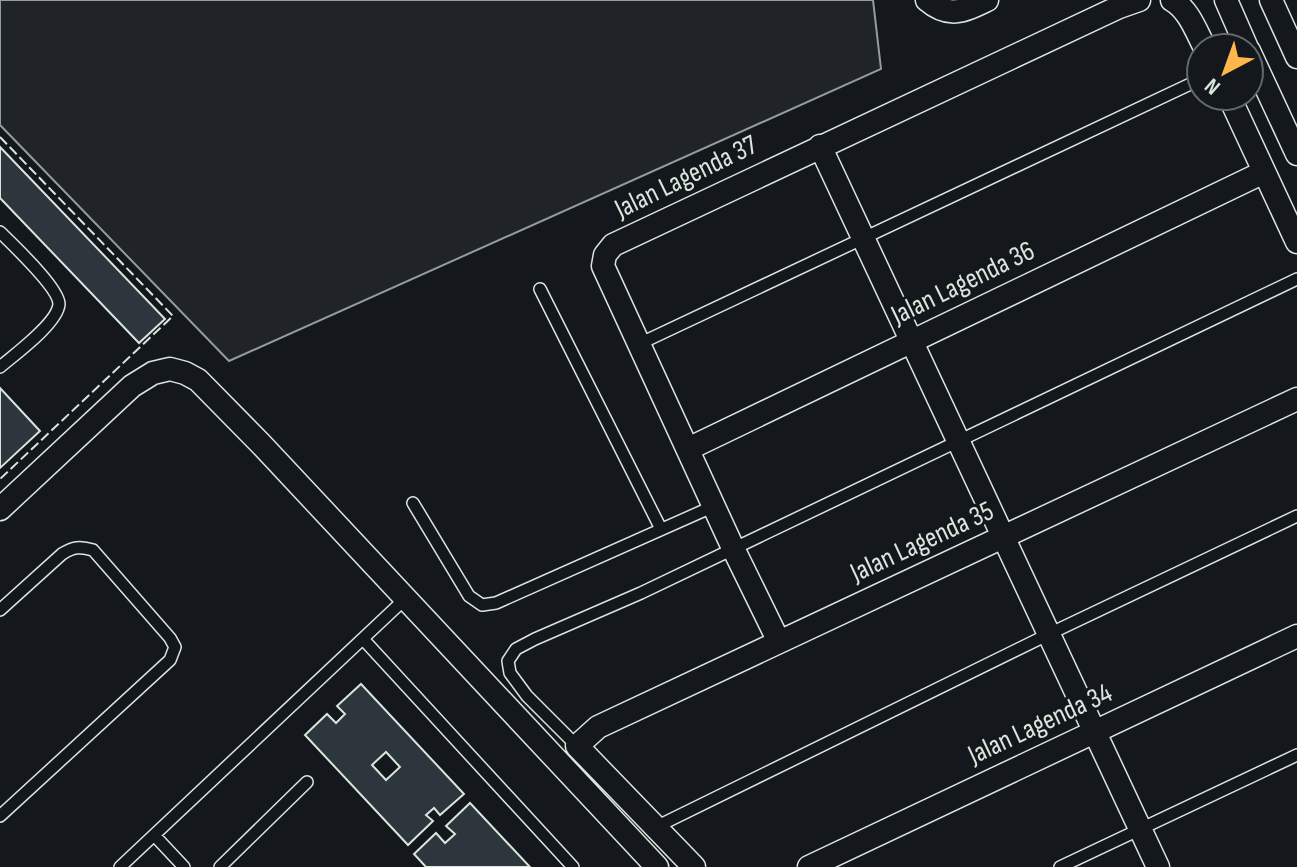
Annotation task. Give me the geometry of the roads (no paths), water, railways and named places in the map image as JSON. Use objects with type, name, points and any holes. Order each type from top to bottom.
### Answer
[{"type":"street","points":[[927,0],[951,12],[964,11],[987,0]]},
{"type":"street","name":"Jalan Lagenda 37","points":[[779,642],[603,266],[605,255],[613,245],[820,146],[1139,0]]},
{"type":"street","points":[[1172,0],[1181,5],[1197,32]]},
{"type":"street","points":[[1226,0],[1240,32]]},
{"type":"street","points":[[1271,0],[1297,57]]},
{"type":"street","points":[[1265,86],[1297,154]]},
{"type":"street","points":[[1236,112],[1297,242]]},
{"type":"street","points":[[820,146],[1158,867]]},
{"type":"street","name":"Jalan Lagenda 36","points":[[688,449],[1264,172]]},
{"type":"street","points":[[0,509],[132,386],[153,373],[170,369],[198,380],[406,598],[651,865]]},
{"type":"street","name":"Jalan Lagenda 35","points":[[577,746],[598,727],[1297,399]]},
{"type":"street","name":"Jalan Lagenda 34","points":[[809,867],[1297,636]]},
{"type":"street","points":[[577,746],[694,867]]},
{"type":"lane","points":[[639,344],[1185,87]]},
{"type":"lane","points":[[0,232],[43,276],[53,289],[59,305],[48,324],[0,367]]},
{"type":"lane","points":[[577,746],[527,696],[510,673],[508,661],[516,649],[641,593],[1297,279]]},
{"type":"lane","points":[[540,289],[661,529]]},
{"type":"lane","points":[[413,503],[469,596],[482,605],[496,603],[714,506]]},
{"type":"lane","points":[[656,827],[1297,516]]},
{"type":"lane","points":[[0,610],[62,554],[72,547],[85,547],[93,550],[175,647],[170,660],[0,816]]},
{"type":"lane","points":[[120,867],[406,598]]},
{"type":"lane","points":[[363,639],[573,867]]},
{"type":"lane","points":[[1060,867],[1297,755]]},
{"type":"lane","points":[[220,867],[307,782]]},
{"type":"lane","points":[[154,835],[184,867]]}]
